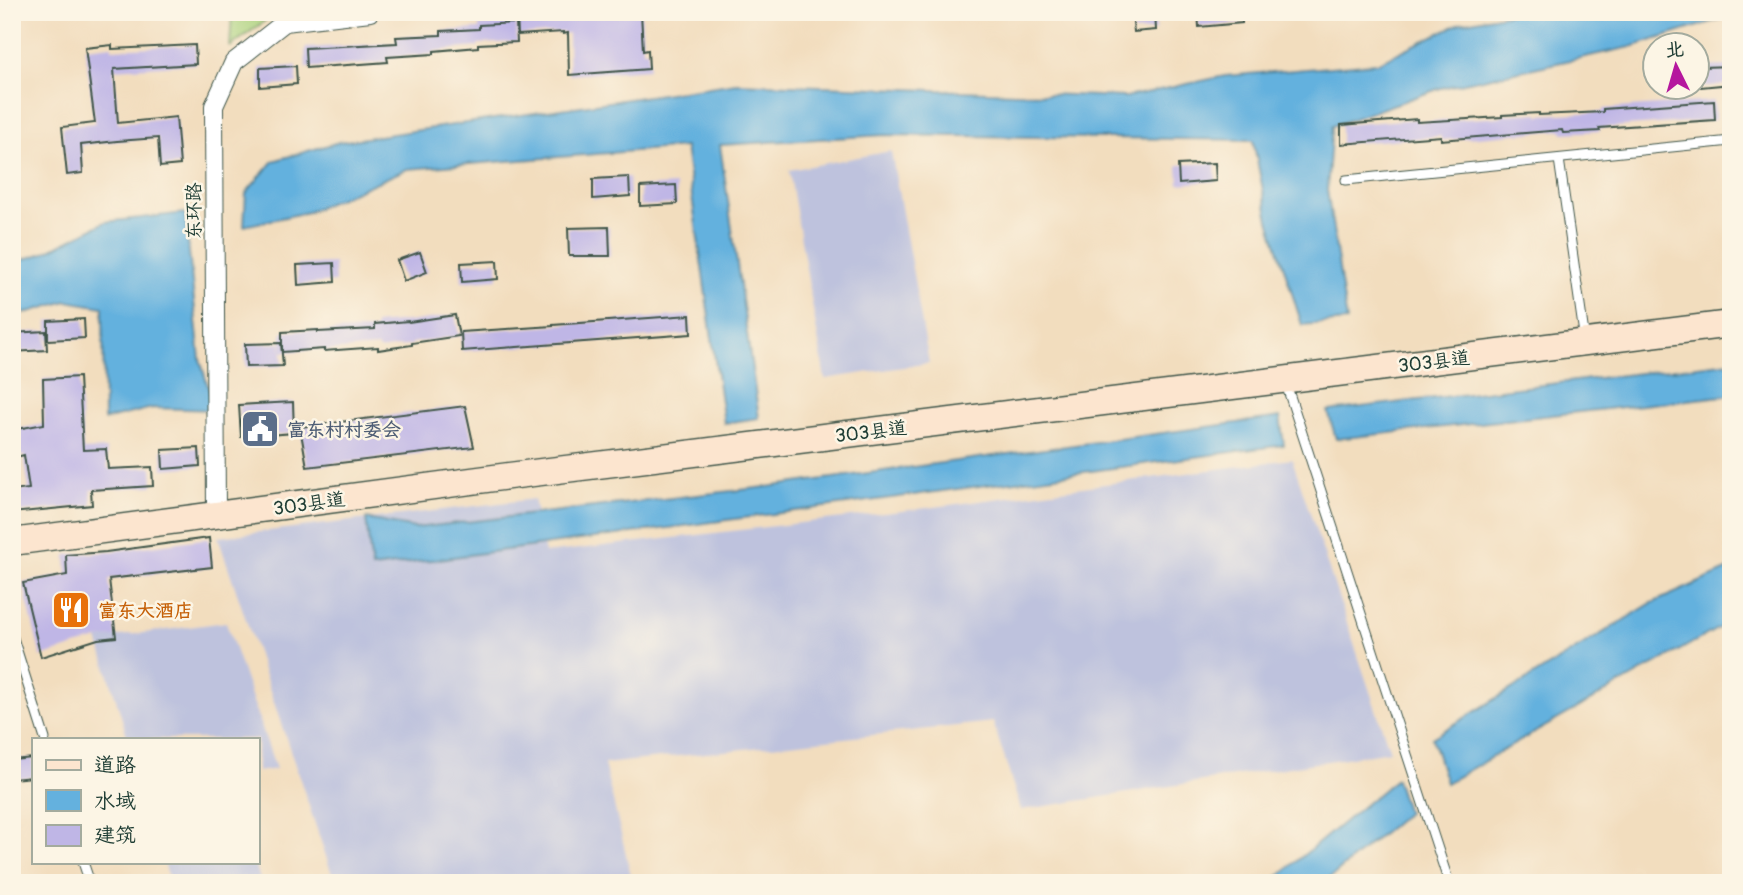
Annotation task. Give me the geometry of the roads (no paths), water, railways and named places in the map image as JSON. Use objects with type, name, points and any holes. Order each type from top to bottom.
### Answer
[{"type":"main road","name":"303县道","points":[[12,542],[509,476],[1731,324]]},
{"type":"street","name":"东环路","points":[[216,515],[214,106],[234,62],[285,22],[370,12]]},
{"type":"lane","points":[[1346,180],[1731,141]]},
{"type":"lane","points":[[1559,159],[1586,342]]},
{"type":"lane","points":[[1284,380],[1450,883]]},
{"type":"lane","points":[[12,635],[45,738]]},
{"type":"lane","points":[[84,864],[90,883]]},
{"type":"water","points":[[1520,12],[1731,12],[1731,16],[1679,32],[1642,32],[1642,44],[1631,47],[1441,88],[1332,126],[1327,190],[1347,321],[1302,325],[1269,220],[1253,140],[885,135],[720,145],[759,418],[724,423],[685,147],[407,169],[308,212],[244,226],[246,193],[273,161],[339,142],[736,83],[1126,97],[1225,76],[1377,63],[1460,23]]},
{"type":"water","points":[[185,213],[200,359],[215,410],[152,408],[104,420],[103,307],[67,301],[12,317],[12,263],[44,253],[105,222]]},
{"type":"water","points":[[1731,362],[1731,395],[1336,439],[1328,411]]},
{"type":"water","points":[[1280,417],[1284,445],[372,568],[366,519],[415,528],[766,487]]},
{"type":"water","points":[[1731,568],[1731,621],[1446,783],[1432,738],[1650,604]]},
{"type":"water","points":[[1396,779],[1407,813],[1324,883],[1270,883]]},
{"type":"place","name":"富东村村委会","points":[[260,429]]},
{"type":"place","name":"富东大酒店","points":[[71,610]]}]
